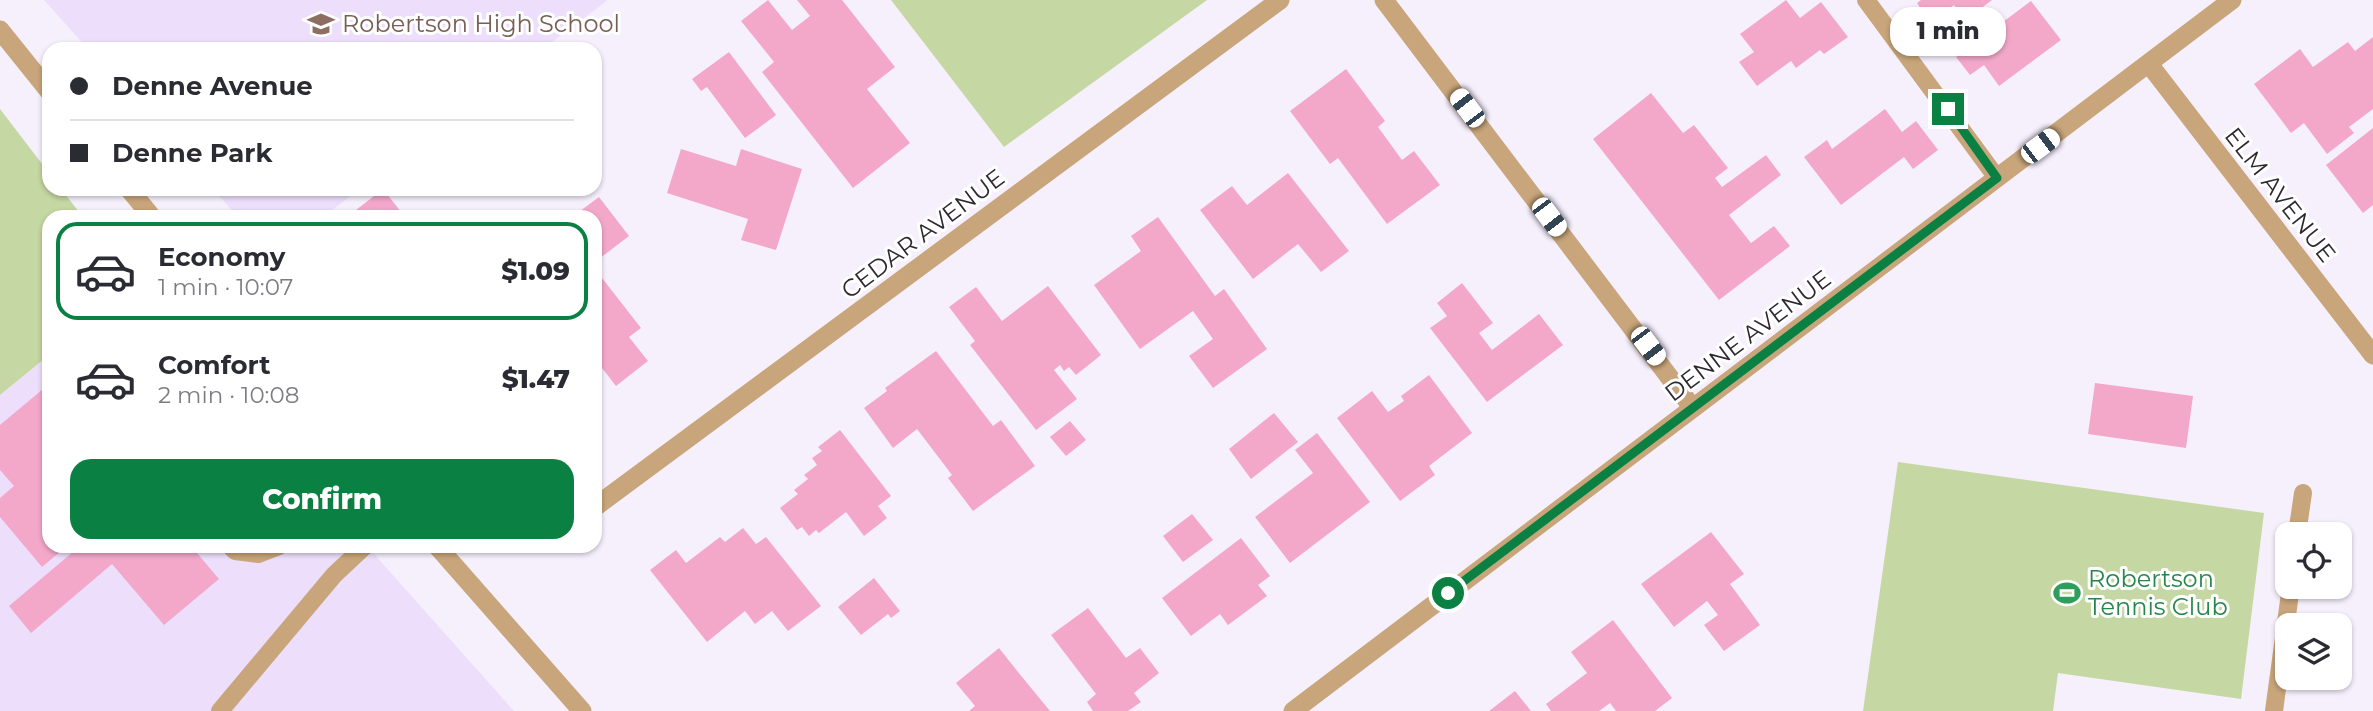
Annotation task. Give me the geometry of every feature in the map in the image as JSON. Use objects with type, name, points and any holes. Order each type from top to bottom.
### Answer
[{"type":"street","name":"CEDAR AVENUE","points":[[602,502],[1280,0]]},
{"type":"street","points":[[1384,0],[1692,407]]},
{"type":"street","name":"DENNE AVENUE","points":[[1293,711],[2232,0]]},
{"type":"street","points":[[0,30],[42,82]]},
{"type":"street","name":"ELM AVENUE","points":[[2149,64],[2373,355]]},
{"type":"street","points":[[135,196],[146,210]]},
{"type":"street","points":[[443,553],[582,711]]},
{"type":"lane","points":[[1866,0],[1997,178]]},
{"type":"lane","points":[[2299,522],[2303,493]]},
{"type":"lane","points":[[220,711],[334,575],[358,553]]},
{"type":"lane","points":[[2274,711],[2289,599]]},
{"type":"shaded area","name":"Robertson High School","points":[[44,0],[608,0],[552,42],[82,42]]},
{"type":"shaded area","points":[[219,196],[351,196],[332,210],[232,210]]},
{"type":"shaded area","points":[[42,361],[42,553],[373,553],[514,711],[0,711],[0,395]]},
{"type":"green space","points":[[891,0],[1207,0],[1004,147]]},
{"type":"green space","points":[[0,109],[42,164],[42,196],[66,196],[78,210],[42,210],[42,361],[0,395]]},
{"type":"green space","name":"Robertson Tennis Club","points":[[1898,462],[2264,513],[2241,699],[2058,673],[2053,711],[1863,711]]},
{"type":"building","points":[[768,0],[792,30],[810,16],[797,0],[842,0],[895,67],[867,89],[910,143],[853,188],[762,72],[774,62],[741,21]]},
{"type":"building","points":[[1786,0],[1800,18],[1821,2],[1848,37],[1824,54],[1820,50],[1796,68],[1791,61],[1757,86],[1739,62],[1754,52],[1740,34]]},
{"type":"building","points":[[1921,0],[1992,0],[1965,20],[1954,5],[1930,22],[1917,3]]},
{"type":"building","points":[[2031,1],[2061,40],[1999,86],[1984,65],[1970,75],[1956,57]]},
{"type":"building","points":[[2373,37],[2373,109],[2349,127],[2354,133],[2327,154],[2304,123],[2291,133],[2254,84],[2300,49],[2313,67],[2348,42],[2355,51]]},
{"type":"building","points":[[729,52],[776,115],[745,138],[707,87],[701,91],[692,79]]},
{"type":"building","points":[[1346,69],[1385,121],[1378,127],[1402,160],[1414,151],[1440,185],[1387,224],[1338,158],[1330,164],[1290,111]]},
{"type":"building","points":[[1651,93],[1683,133],[1694,125],[1728,168],[1715,178],[1722,187],[1766,155],[1781,175],[1729,215],[1751,243],[1774,226],[1790,246],[1719,300],[1593,139]]},
{"type":"building","points":[[1885,109],[1902,132],[1916,121],[1938,150],[1913,169],[1904,157],[1841,205],[1804,157],[1827,140],[1832,149]]},
{"type":"building","points":[[2373,128],[2373,205],[2363,213],[2326,165]]},
{"type":"building","points":[[681,149],[736,166],[741,149],[802,169],[776,250],[741,240],[748,219],[667,193]]},
{"type":"building","points":[[1288,173],[1349,251],[1321,272],[1298,244],[1253,279],[1200,210],[1232,186],[1247,205]]},
{"type":"building","points":[[374,196],[388,196],[400,210],[356,210]]},
{"type":"building","points":[[599,197],[629,236],[602,257],[602,210],[581,210]]},
{"type":"building","points":[[1158,217],[1215,296],[1224,289],[1267,349],[1213,388],[1189,356],[1213,339],[1193,311],[1140,349],[1094,285],[1141,251],[1131,236]]},
{"type":"building","points":[[602,278],[641,328],[629,337],[648,361],[616,386],[602,368]]},
{"type":"building","points":[[1462,283],[1493,323],[1479,333],[1492,350],[1539,314],[1563,345],[1487,402],[1430,328],[1447,316],[1437,303]]},
{"type":"building","points":[[1048,286],[1101,355],[1076,375],[1069,367],[1064,371],[1060,365],[1054,370],[1077,399],[1036,430],[970,345],[975,341],[949,307],[976,287],[1002,321]]},
{"type":"building","points":[[936,351],[993,426],[1001,420],[1035,466],[973,511],[948,478],[952,475],[917,429],[893,448],[864,408],[887,391],[885,388]]},
{"type":"building","points":[[1429,375],[1472,433],[1429,466],[1435,475],[1400,501],[1337,418],[1372,391],[1388,412],[1404,401],[1401,396]]},
{"type":"building","points":[[2095,383],[2193,396],[2186,448],[2088,434]]},
{"type":"building","points":[[42,390],[42,553],[59,553],[42,567],[0,517],[0,498],[14,486],[0,470],[0,425]]},
{"type":"building","points":[[1274,413],[1298,442],[1251,479],[1229,449]]},
{"type":"building","points":[[1070,421],[1086,440],[1066,456],[1050,437]]},
{"type":"building","points":[[840,430],[891,496],[878,506],[887,518],[864,536],[846,512],[819,533],[816,530],[809,536],[802,527],[797,530],[780,508],[798,494],[794,490],[808,479],[804,475],[817,465],[812,458],[822,451],[818,447]]},
{"type":"building","points":[[1317,433],[1370,502],[1290,563],[1255,517],[1313,473],[1295,450]]},
{"type":"building","points":[[1192,514],[1213,540],[1183,562],[1163,536]]},
{"type":"building","points":[[743,528],[756,544],[766,537],[821,606],[788,631],[772,611],[755,624],[745,611],[707,642],[650,570],[676,550],[686,563],[720,537],[725,542]]},
{"type":"building","points":[[1711,532],[1744,574],[1730,584],[1760,625],[1724,651],[1704,625],[1718,615],[1707,601],[1674,627],[1641,584]]},
{"type":"building","points":[[1241,538],[1270,576],[1258,585],[1267,596],[1228,625],[1220,614],[1191,636],[1162,598]]},
{"type":"building","points":[[72,553],[197,553],[219,579],[164,625],[112,564],[31,633],[9,606]]},
{"type":"building","points":[[874,578],[900,611],[891,618],[888,614],[861,635],[838,607]]},
{"type":"building","points":[[1088,608],[1126,658],[1140,648],[1159,673],[1134,693],[1141,702],[1128,711],[1093,711],[1087,702],[1096,694],[1051,635]]},
{"type":"building","points":[[1613,620],[1672,698],[1655,711],[1616,711],[1610,703],[1599,711],[1551,711],[1546,704],[1587,673],[1571,652]]},
{"type":"building","points":[[999,648],[1050,711],[969,711],[975,706],[956,683]]},
{"type":"building","points":[[1515,691],[1531,711],[1489,711]]},
{"type":"place","name":"Robertson High School","points":[[321,24]]},
{"type":"place","name":"Robertson Tennis Club","points":[[2067,593]]},
{"type":"route","points":[[1448,593],[1997,178],[1948,109]]}]
